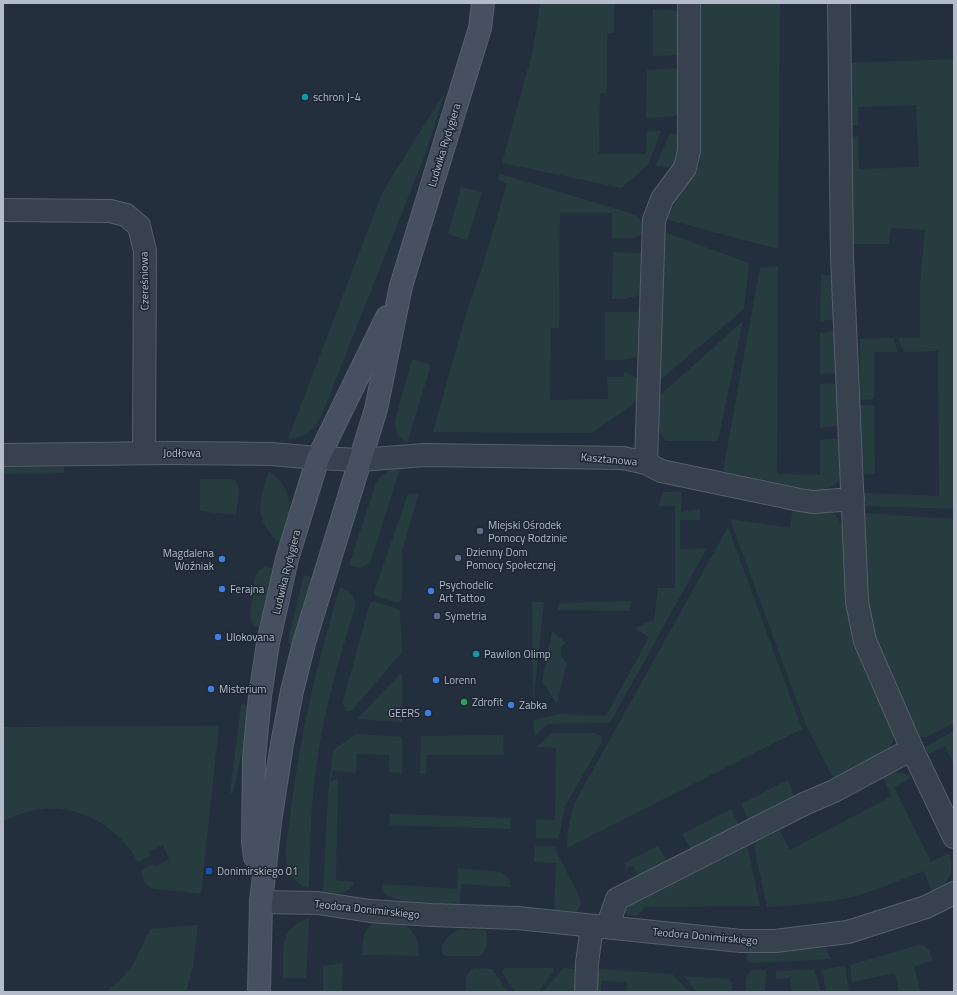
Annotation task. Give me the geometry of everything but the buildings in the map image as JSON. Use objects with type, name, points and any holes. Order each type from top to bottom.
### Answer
[{"type":"street","name":"Ludwika Rydygiera","points":[[259,992],[261,902],[270,822],[292,691],[304,643],[376,408],[401,286],[480,28],[484,3]]},
{"type":"street","points":[[646,463],[654,220],[662,199],[685,168],[689,151],[689,3]]},
{"type":"street","points":[[838,3],[842,257],[857,602],[865,641],[912,749],[954,837]]},
{"type":"street","name":"Czereśniowa","points":[[3,210],[110,211],[126,215],[139,226],[145,251],[144,453]]},
{"type":"street","name":"Ludwika Rydygiera","points":[[261,902],[254,842],[254,758],[260,696],[268,643],[287,559],[318,458],[348,399],[401,286]]},
{"type":"street","name":"Jodłowa","points":[[3,455],[144,453],[271,454],[360,460]]},
{"type":"street","name":"Kasztanowa","points":[[360,460],[412,456],[565,456],[623,458],[646,463],[661,471],[800,500],[814,502],[853,499]]},
{"type":"street","points":[[586,992],[586,963],[599,927],[616,899],[804,804],[834,791],[912,749]]},
{"type":"street","name":"Teodora Donimirskiego","points":[[261,902],[318,903],[370,911],[517,918],[741,941],[775,941],[848,932],[926,907],[954,893]]},
{"type":"green space","points":[[540,3],[614,3],[614,33],[607,33],[607,93],[600,94],[599,154],[646,154],[647,131],[661,131],[648,165],[621,188],[502,163],[533,50]]},
{"type":"green space","points":[[701,3],[780,3],[778,249],[665,219],[700,165]]},
{"type":"green space","points":[[653,9],[679,11],[680,55],[653,56]]},
{"type":"green space","points":[[954,59],[954,509],[863,506],[864,493],[939,496],[938,351],[904,352],[898,338],[920,338],[920,282],[925,230],[891,228],[889,244],[853,244],[850,137],[858,136],[859,169],[919,167],[916,105],[858,107],[858,125],[850,125],[849,63]]},
{"type":"green space","points":[[675,68],[681,74],[682,108],[675,116],[646,119],[647,70]]},
{"type":"green space","points":[[445,92],[426,152],[321,417],[308,433],[299,437],[288,439],[381,196]]},
{"type":"green space","points":[[670,134],[681,134],[681,157],[675,166],[655,166]]},
{"type":"green space","points":[[500,174],[627,212],[637,216],[642,222],[642,234],[634,238],[612,238],[612,213],[560,213],[559,328],[551,328],[550,400],[608,399],[607,377],[624,377],[624,372],[641,379],[640,399],[592,433],[433,432],[467,311],[482,268],[507,183],[498,180]]},
{"type":"green space","points":[[461,187],[482,192],[467,240],[448,234]]},
{"type":"green space","points":[[664,232],[749,263],[744,309],[654,385]]},
{"type":"green space","points":[[613,252],[641,253],[640,295],[625,299],[612,299]]},
{"type":"green space","points":[[778,266],[777,474],[820,475],[820,440],[843,438],[841,479],[835,485],[820,490],[812,490],[723,471],[760,268]]},
{"type":"green space","points":[[821,275],[839,276],[841,319],[820,321]]},
{"type":"green space","points":[[605,312],[639,312],[637,357],[621,360],[605,360]]},
{"type":"green space","points":[[743,321],[718,441],[666,441],[658,426],[657,398]]},
{"type":"green space","points":[[840,330],[841,372],[820,374],[820,333]]},
{"type":"green space","points":[[893,338],[898,352],[874,352],[874,399],[860,400],[860,339]]},
{"type":"green space","points":[[412,359],[431,365],[407,443],[401,439],[398,434],[395,421]]},
{"type":"green space","points":[[842,383],[843,425],[820,428],[820,384]]},
{"type":"green space","points":[[859,405],[874,405],[875,474],[864,474]]},
{"type":"green space","points":[[3,467],[64,467],[64,473],[3,474]]},
{"type":"green space","points":[[391,469],[400,469],[370,563],[361,568],[349,565],[376,483],[379,478]]},
{"type":"green space","points":[[269,471],[278,479],[288,496],[289,514],[282,544],[274,538],[265,526],[262,519],[262,496]]},
{"type":"green space","points":[[200,479],[231,479],[236,481],[239,490],[236,515],[200,511]]},
{"type":"green space","points":[[682,491],[681,512],[700,509],[700,520],[680,520],[680,549],[707,548],[610,723],[547,724],[535,736],[533,720],[560,714],[606,716],[649,637],[634,628],[654,620],[658,588],[675,588],[675,506],[658,506],[663,492]]},
{"type":"green space","points":[[419,493],[402,551],[402,599],[397,603],[376,596],[374,592],[408,494]]},
{"type":"green space","points":[[793,507],[830,512],[836,516],[841,524],[845,534],[894,730],[893,742],[887,753],[835,778],[832,776],[805,723],[730,519],[790,528]]},
{"type":"green space","points":[[864,513],[954,519],[954,723],[926,737],[917,737],[869,625]]},
{"type":"green space","points":[[728,527],[802,729],[567,848],[568,829],[574,804]]},
{"type":"green space","points":[[264,567],[277,569],[262,629],[257,627],[251,621],[250,616],[255,577],[259,570]]},
{"type":"green space","points":[[304,575],[314,578],[303,608],[294,641],[291,645],[288,643],[288,640]]},
{"type":"green space","points":[[340,587],[352,594],[355,607],[333,683],[320,742],[312,809],[309,889],[296,881],[289,872],[286,856],[286,843],[298,758],[316,672]]},
{"type":"green space","points":[[631,601],[630,611],[558,610],[559,603]]},
{"type":"green space","points":[[372,602],[398,609],[400,611],[402,652],[354,708],[350,711],[346,711],[343,701],[370,603]]},
{"type":"green space","points":[[532,602],[544,602],[533,706]]},
{"type":"green space","points":[[552,631],[566,643],[561,647],[561,656],[567,663],[557,704],[542,682]]},
{"type":"green space","points":[[402,672],[402,722],[357,719]]},
{"type":"green space","points":[[244,703],[248,706],[248,725],[233,793],[230,793],[241,705]]},
{"type":"green space","points":[[219,726],[201,894],[151,888],[145,883],[141,870],[154,864],[155,867],[169,859],[163,845],[149,852],[150,856],[138,862],[120,837],[108,827],[80,813],[50,808],[27,812],[3,822],[3,727]]},
{"type":"green space","points":[[954,731],[954,765],[945,746],[929,754],[925,747]]},
{"type":"green space","points":[[552,733],[595,733],[601,736],[602,742],[565,806],[559,838],[536,838],[536,819],[555,820],[556,748],[537,747]]},
{"type":"green space","points":[[356,734],[402,737],[402,773],[389,772],[389,755],[357,754],[356,773],[333,771],[331,781],[338,779],[336,880],[354,882],[345,892],[323,892],[328,793],[333,750]]},
{"type":"green space","points":[[503,735],[504,755],[427,755],[426,773],[420,773],[421,736]]},
{"type":"green space","points":[[896,772],[908,774],[911,778],[894,787],[931,862],[949,853],[952,865],[950,876],[947,881],[938,888],[931,890],[924,871],[875,890],[848,898],[767,907],[754,847],[757,842],[780,831],[790,850],[892,796],[882,776]]},
{"type":"green space","points":[[788,780],[795,798],[750,823],[741,804]]},
{"type":"green space","points":[[731,809],[740,828],[693,853],[682,834]]},
{"type":"green space","points":[[390,814],[511,818],[510,829],[390,825]]},
{"type":"green space","points":[[535,846],[554,847],[579,896],[581,904],[575,912],[554,910],[556,863],[534,862]]},
{"type":"green space","points":[[658,846],[668,864],[640,879],[633,866],[626,868],[624,863]]},
{"type":"green space","points":[[745,848],[748,849],[760,906],[645,907],[636,916],[625,914],[626,908]]},
{"type":"green space","points":[[458,868],[500,872],[508,877],[511,887],[461,884],[460,904],[408,901],[390,897],[383,890],[382,884],[457,889]]},
{"type":"green space","points":[[309,918],[306,978],[283,978],[283,950],[287,935],[292,928]]},
{"type":"green space","points":[[378,922],[400,923],[409,928],[417,941],[419,956],[362,955],[364,935],[369,927]]},
{"type":"green space","points":[[198,925],[193,967],[186,992],[106,992],[124,976],[135,961],[150,929]]},
{"type":"green space","points":[[460,929],[485,930],[487,934],[486,948],[483,954],[478,956],[443,955],[442,946],[446,939]]},
{"type":"green space","points":[[918,945],[926,947],[930,952],[932,960],[914,967],[921,992],[899,992],[895,973],[852,982],[850,965]]},
{"type":"green space","points":[[827,948],[830,959],[752,963],[748,962],[746,957],[748,953],[752,952]]},
{"type":"green space","points":[[343,963],[342,992],[323,992],[323,966]]},
{"type":"green space","points":[[845,966],[849,992],[826,992],[822,969]]},
{"type":"green space","points":[[475,968],[492,969],[508,992],[466,992],[467,975]]},
{"type":"green space","points":[[504,968],[553,968],[554,971],[538,992],[515,992],[502,972]]},
{"type":"green space","points":[[563,968],[578,969],[577,992],[543,992]]},
{"type":"green space","points":[[601,969],[672,974],[690,992],[626,992],[627,982],[601,981],[601,992],[594,992],[597,973]]},
{"type":"green space","points":[[814,969],[821,992],[792,992],[790,978],[776,979],[776,971]]},
{"type":"green space","points":[[753,970],[766,970],[765,992],[746,992],[747,977]]},
{"type":"green space","points":[[684,976],[728,979],[732,983],[732,992],[696,992]]},
{"type":"place","name":"schron J-4","points":[[305,97]]},
{"type":"place","name":"Miejski Ośrodek Pomocy Rodzinie","points":[[480,531]]},
{"type":"place","name":"Dzienny Dom Pomocy Społecznej","points":[[458,558]]},
{"type":"place","name":"Magdalena Woźniak","points":[[222,559]]},
{"type":"place","name":"Ferajna","points":[[222,589]]},
{"type":"place","name":"Psychodelic Art Tattoo","points":[[431,591]]},
{"type":"place","name":"Symetria","points":[[437,616]]},
{"type":"place","name":"Ulokovana","points":[[218,637]]},
{"type":"place","name":"Pawilon Olimp","points":[[476,654]]},
{"type":"place","name":"Lorenn","points":[[436,680]]},
{"type":"place","name":"Misterium","points":[[211,689]]},
{"type":"place","name":"Zdrofit","points":[[464,702]]},
{"type":"place","name":"Żabka","points":[[511,705]]},
{"type":"place","name":"GEERS","points":[[428,713]]},
{"type":"place","name":"Donimirskiego 01","points":[[209,871]]}]
